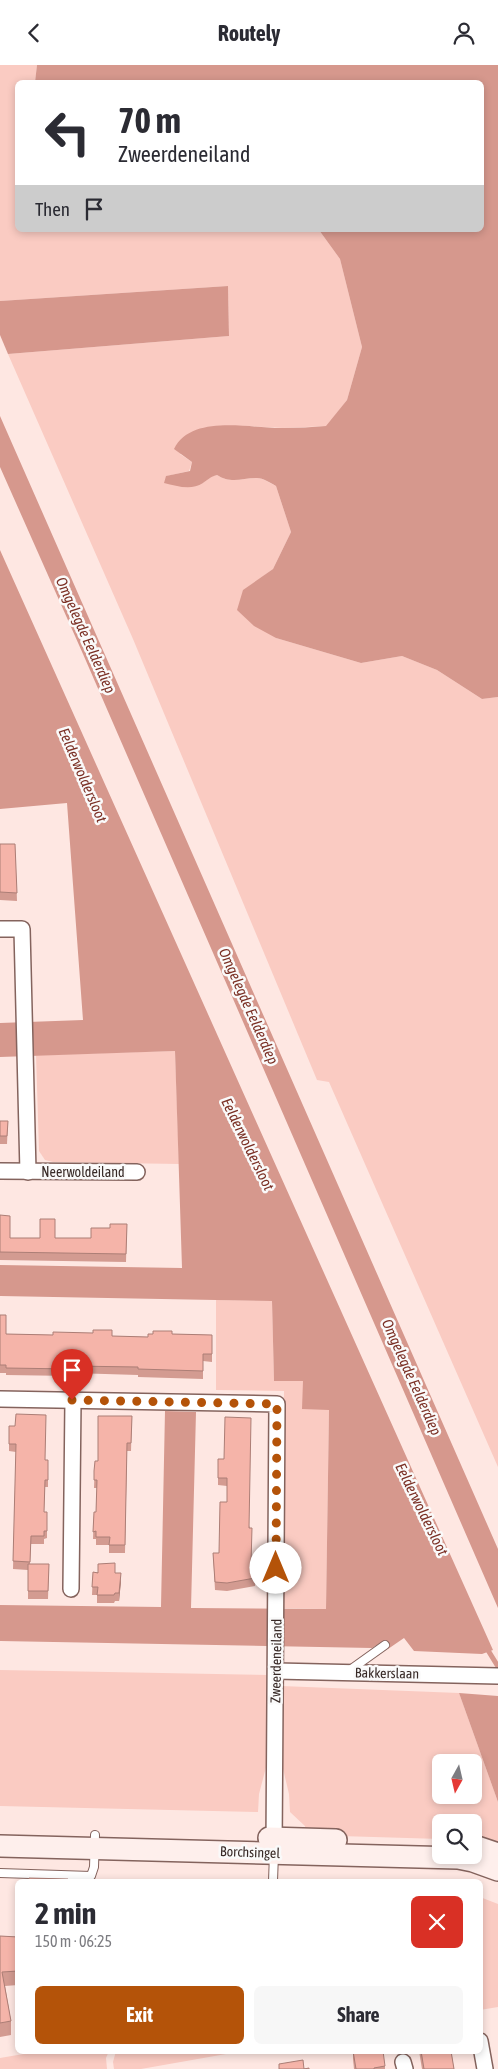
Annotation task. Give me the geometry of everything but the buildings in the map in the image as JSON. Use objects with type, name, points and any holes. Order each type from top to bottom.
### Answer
[{"type":"main road","name":"Borchsingel","points":[[0,1832],[95,1841],[274,1845],[432,1843]]},
{"type":"main road","name":"Borchsingel","points":[[0,1846],[95,1841]]},
{"type":"main road","name":"Borchsingel","points":[[274,1845],[458,1858],[473,1861],[498,1871]]},
{"type":"main road","points":[[482,1849],[498,1854]]},
{"type":"street","name":"Neerwoldeiland","points":[[0,929],[22,929],[28,1172]]},
{"type":"street","name":"Neerwoldeiland","points":[[0,1171],[137,1173]]},
{"type":"street","name":"Zweerdeneiland","points":[[0,1399],[277,1404],[274,1845]]},
{"type":"street","points":[[71,1589],[72,1400]]},
{"type":"street","name":"Bakkerslaan","points":[[276,1671],[498,1676]]},
{"type":"street","points":[[482,2054],[485,2069]]},
{"type":"lane","points":[[348,1672],[385,1645]]},
{"type":"lane","points":[[0,1873],[91,1876],[94,1867],[95,1841]]},
{"type":"lane","points":[[273,1879],[274,1845]]},
{"type":"shaded area","points":[[0,65],[37,65],[35,80],[15,80],[15,232],[320,232],[340,259],[362,347],[347,400],[327,426],[283,428],[247,426],[180,454],[192,462],[189,471],[167,476],[203,483],[209,477],[217,475],[232,480],[257,478],[276,486],[291,532],[273,569],[243,591],[276,638],[361,663],[402,656],[437,670],[482,699],[498,697],[498,1467],[329,1082],[317,1080],[133,639],[8,354],[229,336],[228,286],[0,301]]},
{"type":"shaded area","points":[[228,286],[229,336],[8,354],[0,335],[0,301]]},
{"type":"shaded area","points":[[175,1051],[179,1164],[53,1162],[45,1160],[39,1151],[36,1055]]},
{"type":"shaded area","points":[[216,1300],[272,1301],[274,1381],[303,1381],[329,1409],[326,1609],[283,1608],[284,1391],[216,1390]]},
{"type":"shaded area","points":[[0,1670],[270,1675],[269,1756],[259,1794],[258,1812],[0,1806]]},
{"type":"shaded area","points":[[281,1686],[459,1693],[481,1754],[432,1754],[432,1804],[482,1804],[482,1757],[498,1802],[498,1849],[482,1844],[482,1814],[432,1814],[432,1839],[306,1835],[305,1826],[290,1812],[289,1794],[280,1756]]},
{"type":"shaded area","points":[[483,1898],[498,1904],[498,2007],[483,2010]]},
{"type":"shaded area","points":[[23,2054],[108,2054],[106,2058],[107,2069],[0,2069],[0,2058]]},
{"type":"shaded area","points":[[115,2054],[226,2054],[141,2069],[114,2069],[113,2062]]},
{"type":"water","points":[[37,65],[498,65],[498,697],[482,699],[437,670],[402,656],[361,663],[276,638],[254,626],[237,610],[243,590],[273,569],[291,532],[276,486],[259,478],[232,480],[217,475],[194,487],[164,483],[166,476],[190,471],[192,462],[174,449],[183,438],[194,431],[224,425],[271,428],[326,426],[347,400],[362,347],[340,259],[320,232],[484,232],[484,80],[35,80]]},
{"type":"water","name":"Omgelegde Eelderdiep","points":[[0,416],[498,1549],[498,1608],[0,467]]},
{"type":"water","points":[[0,550],[493,1650],[482,1654],[414,1651],[404,1638],[388,1649],[382,1642],[372,1648],[0,1641],[0,1605],[161,1607],[165,1411],[196,1412],[191,1608],[326,1609],[329,1410],[302,1409],[303,1381],[274,1381],[272,1301],[0,1296],[0,1265],[182,1268],[175,1051],[0,1057],[0,1023],[83,1020],[67,803],[0,809]]},
{"type":"water","points":[[459,1693],[498,1696],[498,1802]]},
{"type":"waterway","name":"Eelderwoldersloot","points":[[486,1647],[497,1665]]},
{"type":"route","points":[[72,1400],[277,1404],[276,1568]]}]
